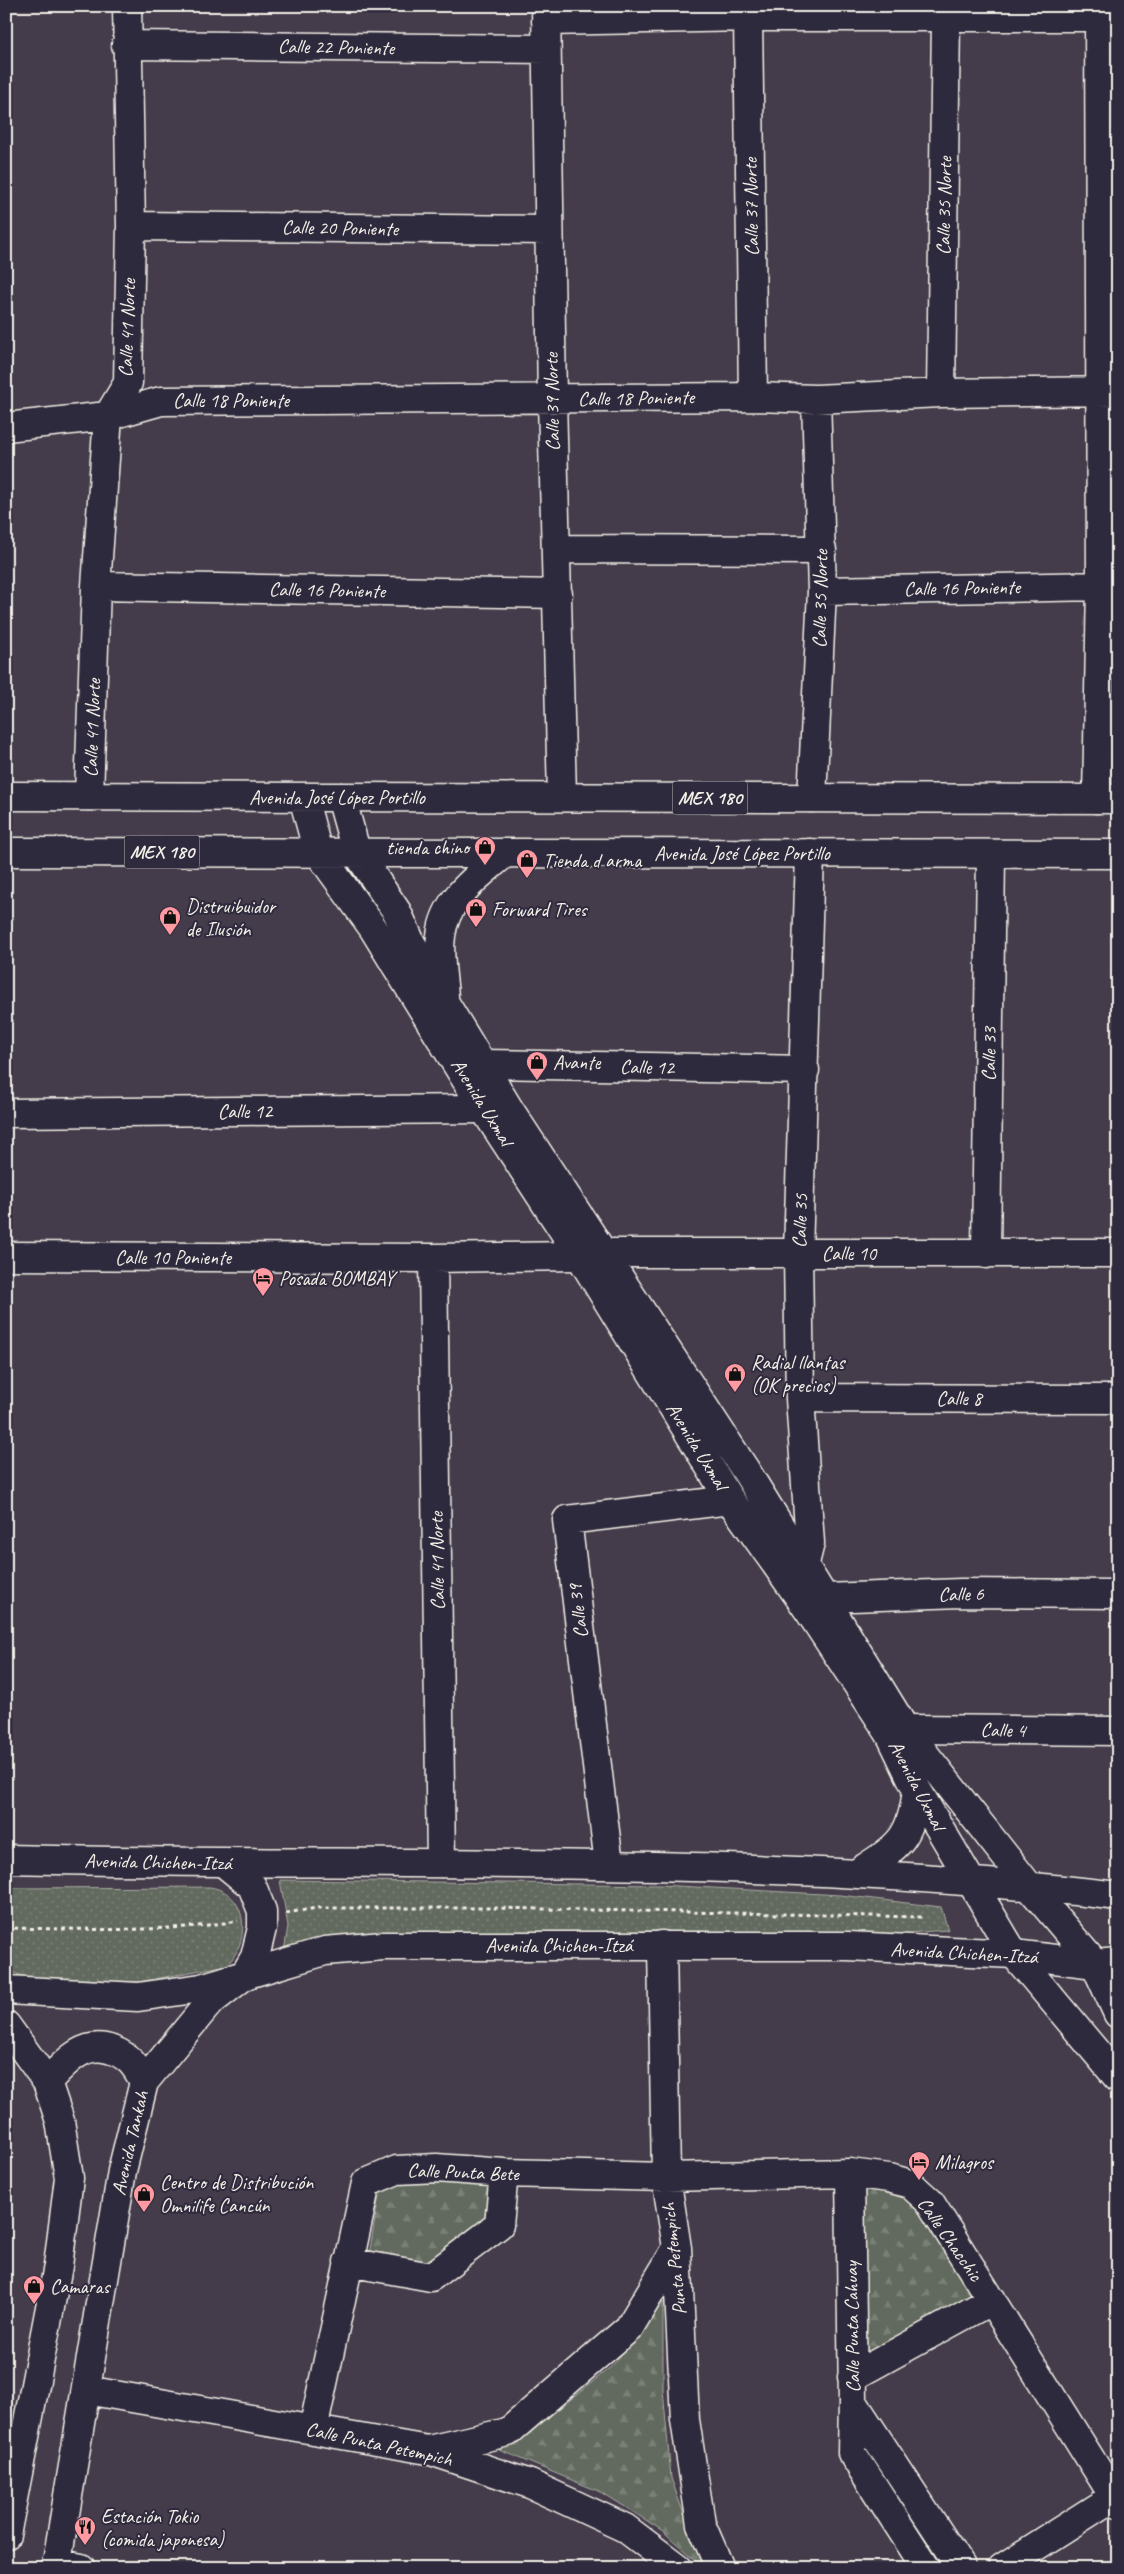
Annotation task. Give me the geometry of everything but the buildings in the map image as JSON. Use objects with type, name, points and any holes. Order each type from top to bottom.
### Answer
[{"type":"street","name":"Calle 41 Norte","points":[[90,796],[96,586],[108,416],[128,383],[131,226],[126,6]]},
{"type":"street","points":[[546,14],[946,18],[1105,13],[1110,200],[1109,391],[1101,586],[1107,799]]},
{"type":"street","name":"Calle 39 Norte","points":[[546,14],[552,399],[562,797]]},
{"type":"street","name":"Calle 37 Norte","points":[[748,17],[753,397]]},
{"type":"street","name":"Calle 35 Norte","points":[[941,393],[946,18]]},
{"type":"street","name":"Calle 22 Poniente","points":[[126,45],[546,49]]},
{"type":"street","name":"Calle 20 Poniente","points":[[131,226],[549,230]]},
{"type":"street","name":"Calle 18 Poniente","points":[[6,427],[108,416],[160,401],[753,397],[816,399],[941,393],[1109,391]]},
{"type":"street","name":"Calle 35 Norte","points":[[812,798],[822,591],[816,399]]},
{"type":"street","points":[[556,548],[822,550]]},
{"type":"street","name":"Calle 16 Poniente","points":[[96,586],[558,594]]},
{"type":"street","name":"Calle 16 Poniente","points":[[822,591],[1101,586]]},
{"type":"street","name":"Avenida José López Portillo","points":[[6,796],[1107,799]]},
{"type":"street","name":"Avenida Uxmal","points":[[341,796],[356,851],[397,912],[411,943],[445,1004],[471,1065],[484,1109],[592,1254],[898,1731],[1028,1885],[1106,1963],[1118,2014]]},
{"type":"street","name":"Avenida Uxmal","points":[[303,797],[318,852],[373,928],[411,993],[509,1109],[730,1500],[793,1569]]},
{"type":"street","name":"Avenida José López Portillo","points":[[6,852],[356,851],[1118,854]]},
{"type":"street","points":[[445,1004],[440,936],[446,917],[455,899],[506,853]]},
{"type":"street","name":"Calle 35","points":[[793,1569],[808,1556],[810,1543],[800,1398],[798,1253],[806,1070],[810,854]]},
{"type":"street","name":"Calle 33","points":[[986,1254],[991,854]]},
{"type":"street","name":"Calle 12","points":[[471,1065],[806,1070]]},
{"type":"street","name":"Calle 12","points":[[6,1113],[484,1109]]},
{"type":"street","name":"Calle 10","points":[[592,1254],[1118,1253]]},
{"type":"street","name":"Calle 10 Poniente","points":[[6,1256],[433,1258],[592,1254]]},
{"type":"street","name":"Calle 41 Norte","points":[[433,1258],[441,1863]]},
{"type":"street","name":"Calle 8","points":[[800,1398],[1118,1399]]},
{"type":"street","name":"Calle 39","points":[[609,1864],[567,1520],[730,1500]]},
{"type":"street","name":"Calle 6","points":[[816,1603],[961,1593],[1118,1594]]},
{"type":"street","name":"Avenida Uxmal","points":[[898,1731],[917,1790],[1014,1954],[1118,2078]]},
{"type":"street","name":"Calle 4","points":[[898,1731],[1118,1731]]},
{"type":"street","points":[[857,1873],[891,1852],[904,1839],[915,1808],[917,1790]]},
{"type":"street","name":"Avenida Chichen-Itzá","points":[[6,1859],[224,1863],[609,1864],[857,1873],[969,1880],[1118,1896]]},
{"type":"street","name":"Avenida Tankah","points":[[64,2566],[86,2390],[122,2171],[144,2082],[208,2003],[244,1976],[255,1957],[262,1917],[252,1886],[224,1863]]},
{"type":"street","name":"Punta Petempich","points":[[662,1945],[666,2178],[677,2248],[685,2420],[701,2524],[720,2568]]},
{"type":"street","name":"Avenida Chichen-Itzá","points":[[6,1990],[87,1996],[138,1997],[201,1988],[325,1951],[383,1946],[847,1946],[1014,1954],[1106,1963]]},
{"type":"street","points":[[6,2025],[46,2082],[60,2120],[69,2178],[58,2266],[6,2535]]},
{"type":"street","points":[[46,2082],[73,2057],[85,2049],[101,2046],[122,2054],[136,2065],[144,2082]]},
{"type":"street","name":"Calle Punta Bete","points":[[313,2430],[366,2183],[397,2170],[436,2168],[504,2173],[666,2178]]},
{"type":"street","points":[[348,2262],[431,2277],[499,2225],[504,2173]]},
{"type":"street","name":"Calle Chacchic","points":[[666,2178],[850,2173],[888,2178],[910,2184],[930,2202],[1116,2498]]},
{"type":"street","name":"Calle Punta Cahuay","points":[[850,2173],[853,2389],[962,2568]]},
{"type":"street","points":[[428,2450],[508,2432],[630,2328],[677,2248]]},
{"type":"street","points":[[926,2568],[852,2453],[853,2389],[992,2300]]},
{"type":"street","name":"Calle Punta Petempich","points":[[86,2390],[428,2450],[530,2484],[625,2528],[678,2568]]},
{"type":"street","points":[[1002,2568],[1116,2498]]},
{"type":"path","points":[[6,1928],[102,1929],[213,1925],[317,1908],[494,1908],[923,1917]]},
{"type":"green space","points":[[280,1880],[659,1885],[840,1895],[941,1907],[948,1930],[851,1937],[657,1931],[421,1935],[284,1951],[288,1926]]},
{"type":"green space","points":[[210,1887],[223,1891],[232,1898],[239,1908],[242,1919],[240,1944],[235,1955],[227,1965],[139,1982],[87,1983],[31,1979],[6,1970],[6,1891],[11,1888]]},
{"type":"green space","points":[[862,2181],[898,2186],[925,2207],[977,2300],[863,2356]]},
{"type":"green space","points":[[381,2183],[494,2183],[492,2214],[432,2268],[369,2255]]},
{"type":"green space","points":[[663,2302],[663,2389],[671,2478],[703,2568],[663,2531],[603,2493],[499,2450],[528,2434],[613,2365]]},
{"type":"place","name":"tienda chino","points":[[485,866]]},
{"type":"place","name":"Tienda d arma","points":[[527,879]]},
{"type":"place","name":"Forward Tires","points":[[476,928]]},
{"type":"place","name":"Distruibuidor de Ilusión","points":[[170,936]]},
{"type":"place","name":"Avante","points":[[537,1081]]},
{"type":"place","name":"Posada BOMBAY","points":[[263,1297]]},
{"type":"place","name":"Radial llantas (OK precios)","points":[[735,1393]]},
{"type":"place","name":"Milagros","points":[[919,2181]]},
{"type":"place","name":"Centro de Distribución Omnilife Cancún","points":[[144,2213]]},
{"type":"place","name":"Camaras","points":[[34,2305]]},
{"type":"place","name":"Estación Tokio (comida japonesa)","points":[[85,2546]]}]
